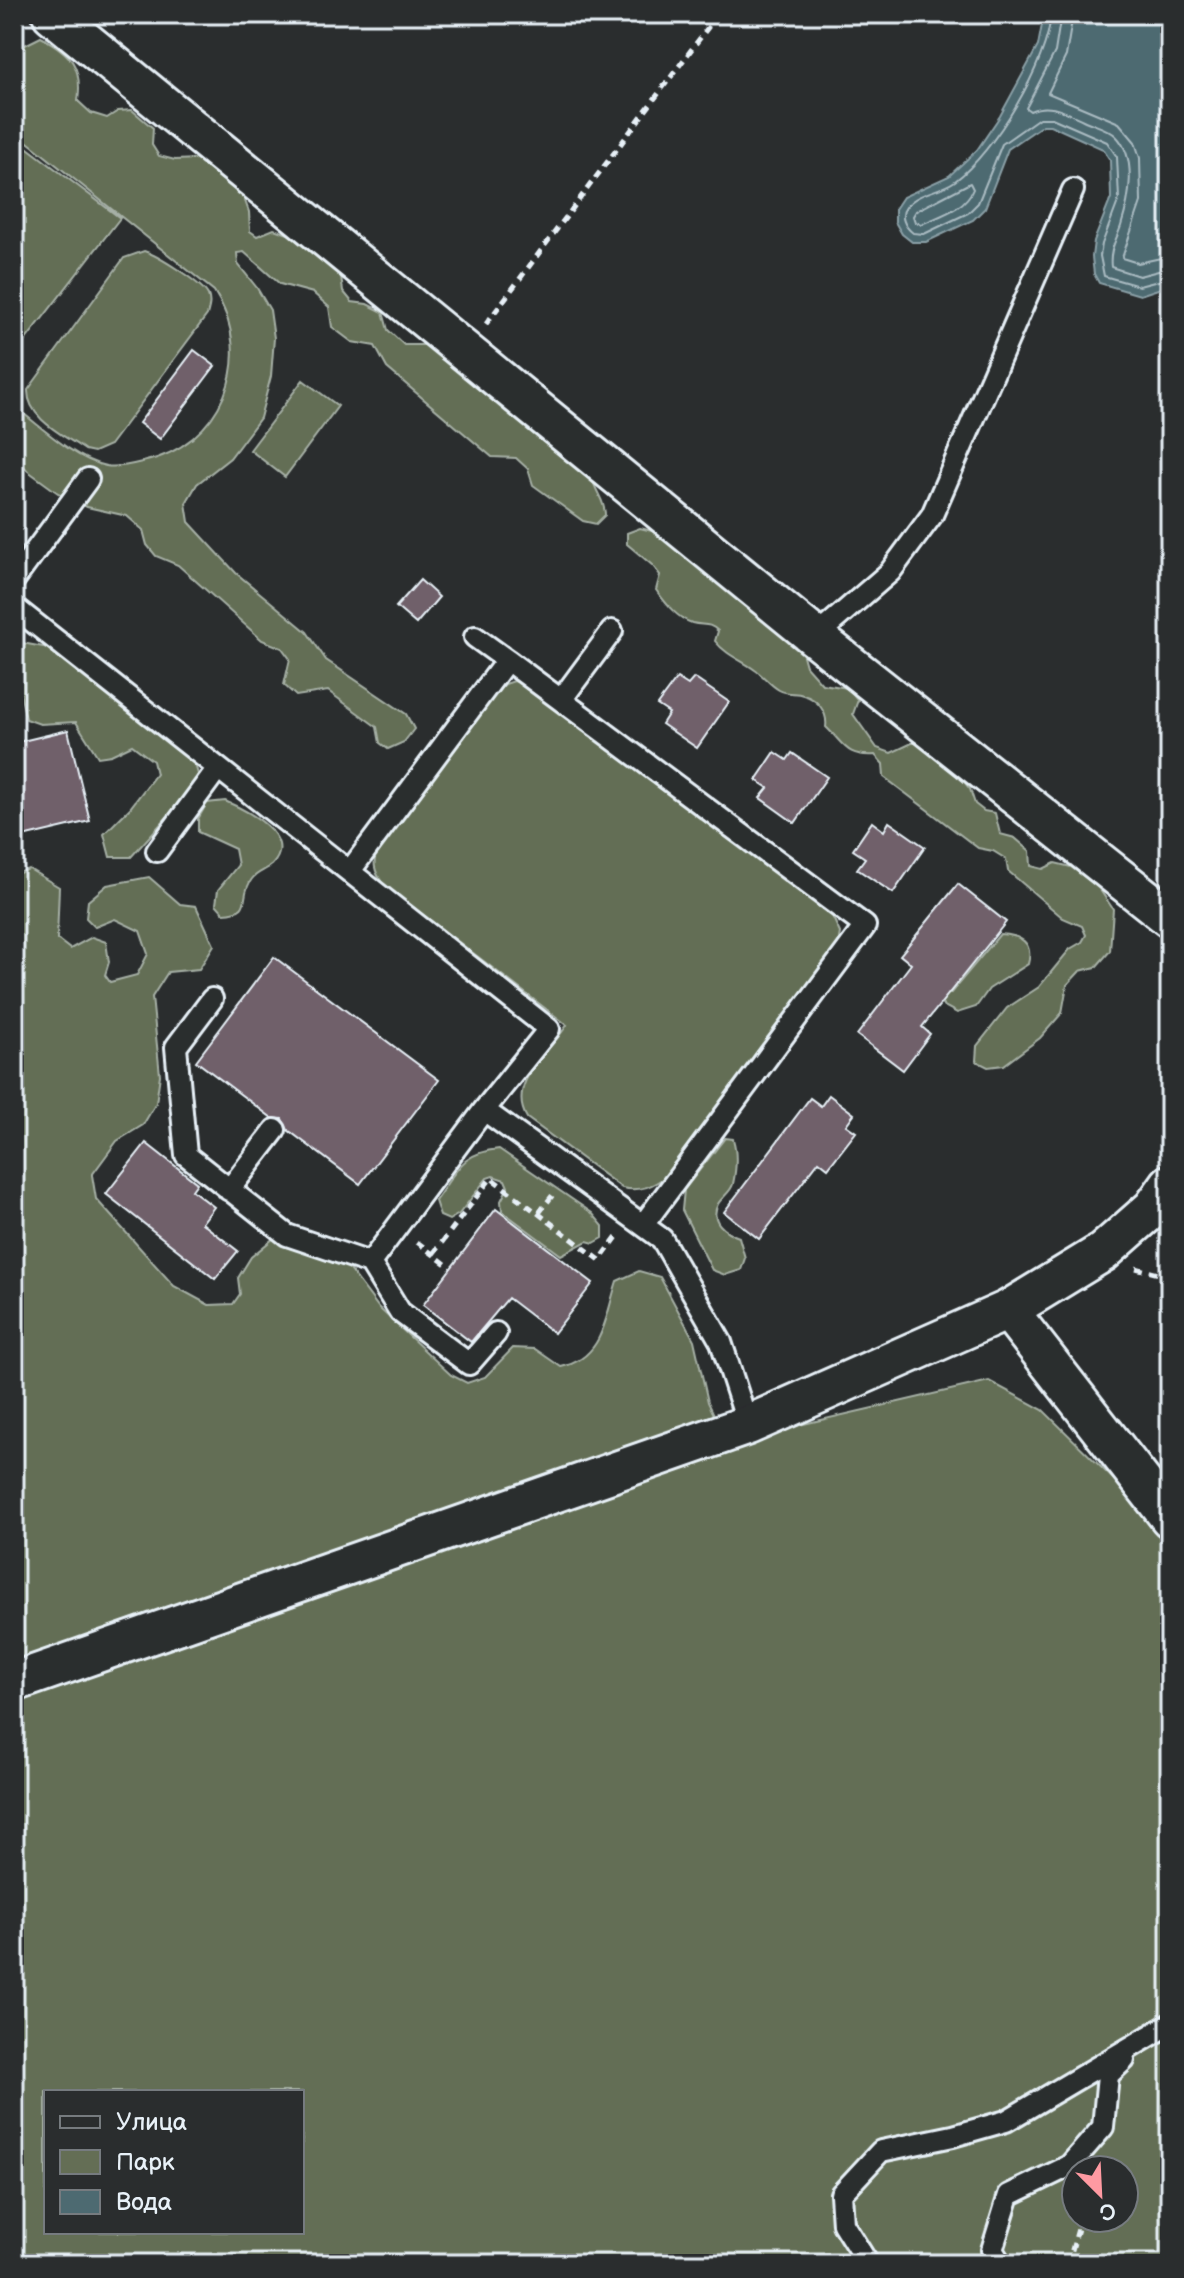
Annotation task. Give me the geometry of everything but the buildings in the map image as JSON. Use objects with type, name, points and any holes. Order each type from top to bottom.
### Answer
[{"type":"street","points":[[52,14],[815,637],[1170,918]]},
{"type":"street","points":[[14,1682],[748,1425],[1008,1310],[1103,1252],[1153,1208],[1170,1184]]},
{"type":"street","points":[[1008,1310],[1170,1518]]},
{"type":"lane","points":[[815,637],[890,572],[932,515],[1073,190]]},
{"type":"lane","points":[[14,580],[88,479]]},
{"type":"lane","points":[[14,607],[549,1029],[484,1110],[370,1263]]},
{"type":"lane","points":[[561,700],[612,631]]},
{"type":"lane","points":[[475,637],[865,926],[638,1221]]},
{"type":"lane","points":[[350,871],[507,660]]},
{"type":"lane","points":[[157,851],[218,768]]},
{"type":"lane","points":[[212,999],[176,1047],[186,1155],[287,1235],[370,1263],[400,1312],[469,1364],[496,1333]]},
{"type":"lane","points":[[484,1110],[662,1239],[721,1342],[748,1425]]},
{"type":"lane","points":[[229,1190],[275,1130]]},
{"type":"lane","points":[[868,2264],[843,2224],[841,2194],[881,2151],[1006,2121],[1170,2024]]},
{"type":"lane","points":[[1001,2264],[992,2250],[1009,2195],[1069,2166],[1103,2127],[1108,2075],[1147,2038]]},
{"type":"path","points":[[466,352],[718,14]]},
{"type":"path","points":[[433,1254],[491,1178],[600,1260],[638,1221]]},
{"type":"path","points":[[397,1227],[451,1268]]},
{"type":"path","points":[[1068,2264],[1076,2234]]},
{"type":"green space","points":[[41,37],[73,62],[79,79],[78,101],[91,113],[107,118],[118,111],[132,110],[153,128],[152,145],[159,156],[175,160],[197,159],[244,198],[249,212],[250,231],[257,236],[274,229],[291,235],[341,276],[343,291],[352,302],[367,304],[383,312],[388,330],[404,345],[427,345],[592,478],[605,510],[605,515],[596,524],[583,521],[533,485],[528,469],[516,458],[492,457],[387,368],[375,346],[352,342],[332,327],[329,307],[313,293],[280,284],[244,252],[237,253],[238,264],[270,310],[274,338],[271,376],[260,418],[230,458],[197,484],[186,503],[189,522],[236,573],[307,632],[326,660],[406,714],[414,729],[404,742],[388,749],[380,743],[377,727],[328,691],[296,696],[284,685],[290,659],[282,648],[262,640],[178,565],[156,556],[147,545],[143,530],[127,516],[87,507],[58,493],[28,471],[14,455],[14,406],[82,457],[110,467],[142,462],[170,453],[193,438],[211,419],[224,396],[231,370],[232,344],[227,317],[214,291],[14,131],[14,47],[17,49]]},
{"type":"green space","points":[[16,139],[120,218],[14,355],[14,141]]},
{"type":"green space","points":[[144,251],[179,270],[204,290],[209,300],[207,315],[110,445],[94,452],[85,450],[40,418],[29,400],[28,390],[124,258]]},
{"type":"green space","points":[[303,380],[338,406],[285,477],[250,450]]},
{"type":"green space","points":[[640,528],[664,534],[800,645],[806,666],[822,684],[848,688],[858,700],[853,714],[877,748],[891,753],[912,743],[921,743],[952,767],[970,789],[975,804],[984,811],[995,813],[1000,834],[1015,838],[1030,851],[1031,866],[1043,869],[1055,863],[1071,867],[1098,887],[1113,909],[1110,951],[1096,967],[1080,971],[1067,985],[1062,1013],[1040,1038],[1004,1065],[988,1067],[976,1061],[977,1046],[1007,1008],[1039,987],[1070,949],[1082,942],[1086,935],[1082,926],[1063,918],[1008,871],[1006,859],[993,851],[978,848],[884,777],[883,764],[875,755],[858,754],[847,748],[826,727],[824,712],[817,703],[800,694],[779,690],[719,646],[715,641],[718,631],[715,628],[686,621],[676,614],[656,590],[660,575],[627,544],[627,533]]},
{"type":"green space","points":[[22,643],[54,649],[194,761],[198,774],[194,787],[131,857],[110,857],[104,834],[130,808],[156,774],[153,761],[132,745],[111,755],[98,757],[76,722],[40,724],[26,719],[14,667],[14,650]]},
{"type":"green space","points":[[514,681],[526,685],[828,907],[840,933],[837,950],[668,1175],[646,1187],[622,1188],[527,1118],[522,1105],[526,1081],[567,1025],[383,884],[376,871],[378,848],[497,692]]},
{"type":"green space","points":[[225,801],[256,818],[275,834],[279,854],[272,865],[252,879],[243,906],[234,912],[224,913],[216,904],[218,890],[238,865],[235,849],[198,832],[198,819],[207,803]]},
{"type":"green space","points":[[29,869],[59,887],[57,939],[70,949],[92,937],[106,942],[109,962],[105,975],[110,982],[137,975],[148,954],[140,931],[115,919],[95,927],[86,918],[88,901],[107,885],[149,877],[180,904],[196,906],[214,945],[199,969],[168,972],[152,997],[160,1075],[156,1103],[143,1125],[117,1141],[92,1175],[96,1199],[174,1286],[209,1305],[233,1304],[240,1294],[238,1278],[251,1257],[274,1238],[345,1263],[379,1308],[451,1375],[467,1383],[485,1377],[513,1348],[535,1349],[561,1367],[586,1355],[601,1334],[617,1281],[639,1271],[660,1277],[694,1340],[708,1402],[725,1438],[739,1439],[989,1381],[1043,1410],[1170,1535],[1170,2264],[14,2264],[14,875]]},
{"type":"green space","points":[[1000,934],[1024,941],[1029,950],[1028,964],[989,989],[976,1007],[957,1013],[920,993],[950,994]]},
{"type":"green space","points":[[725,1138],[733,1139],[735,1173],[732,1187],[718,1204],[716,1216],[724,1229],[739,1237],[745,1258],[741,1270],[725,1275],[712,1270],[682,1210],[684,1190]]},
{"type":"green space","points":[[499,1149],[592,1213],[603,1226],[603,1238],[594,1243],[587,1241],[561,1255],[502,1211],[501,1201],[508,1187],[505,1180],[493,1176],[487,1178],[459,1214],[449,1220],[440,1216],[435,1201],[461,1165],[476,1155]]},
{"type":"water","points":[[1044,14],[1170,14],[1170,284],[1167,286],[1140,295],[1099,283],[1094,274],[1092,257],[1094,241],[1111,198],[1110,160],[1103,149],[1050,125],[1043,125],[1008,149],[985,208],[973,220],[926,242],[912,242],[902,234],[895,222],[895,209],[903,197],[949,176],[977,150],[1000,116],[1038,46]]}]
